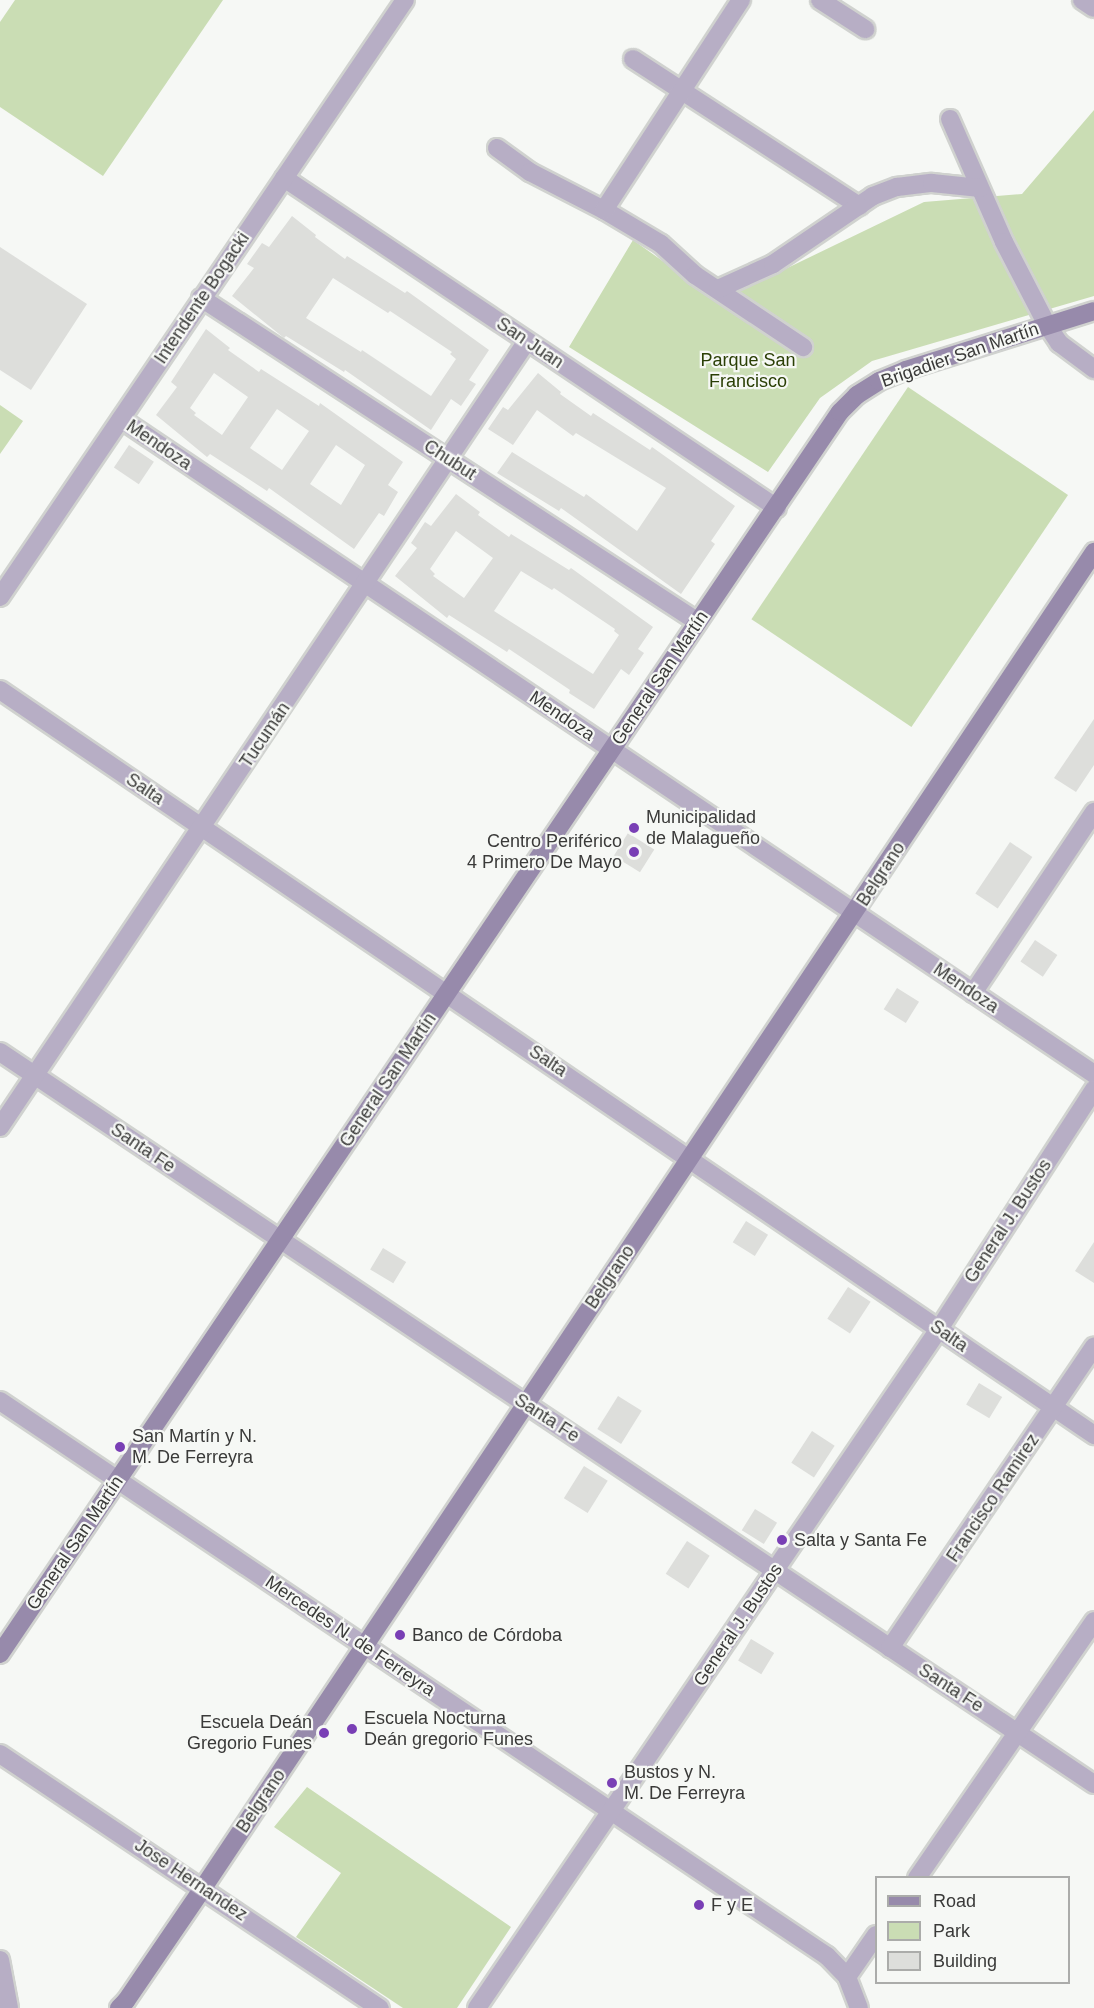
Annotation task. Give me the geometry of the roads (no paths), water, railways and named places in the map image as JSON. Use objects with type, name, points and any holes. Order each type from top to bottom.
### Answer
[{"type":"main road","name":"Brigadier San Martín","points":[[777,508],[824,432],[857,395],[879,381],[906,370],[1094,311]]},
{"type":"main road","name":"General San Martín","points":[[0,1654],[611,749],[777,508]]},
{"type":"main road","name":"Belgrano","points":[[125,2006],[525,1403],[856,913],[1094,552]]},
{"type":"street","name":"Intendente Bogacki","points":[[0,597],[405,0]]},
{"type":"street","points":[[604,210],[741,0]]},
{"type":"street","points":[[820,0],[865,29]]},
{"type":"street","points":[[633,58],[859,206]]},
{"type":"street","points":[[950,119],[1005,242],[1047,325],[1059,343],[1094,369]]},
{"type":"street","points":[[497,148],[530,172],[604,210],[661,244],[695,275],[803,347]]},
{"type":"street","name":"San Juan","points":[[284,178],[777,508]]},
{"type":"street","points":[[718,289],[773,264],[873,196],[897,186],[932,183],[980,188]]},
{"type":"street","name":"Chubut","points":[[201,298],[698,622]]},
{"type":"street","name":"Tucumán","points":[[0,1127],[450,460],[527,341]]},
{"type":"street","name":"Mendoza","points":[[121,419],[1094,1074]]},
{"type":"street","name":"Salta","points":[[0,690],[691,1158],[1094,1436]]},
{"type":"street","points":[[973,993],[1094,812]]},
{"type":"street","name":"Santa Fe","points":[[0,1052],[279,1240],[777,1569],[890,1648],[1094,1784]]},
{"type":"street","name":"General J. Bustos","points":[[477,2008],[939,1329],[1094,1089]]},
{"type":"street","name":"Francisco Ramirez","points":[[890,1648],[1094,1347]]},
{"type":"street","name":"Mercedes N. de Ferreyra","points":[[0,1401],[827,1956],[848,1977],[859,2008]]},
{"type":"street","points":[[918,1876],[1094,1621]]},
{"type":"street","name":"Jose Hernandez","points":[[0,1754],[380,2008]]},
{"type":"street","points":[[848,1977],[875,1936]]},
{"type":"street","points":[[0,1960],[9,2008]]},
{"type":"place","name":"Municipalidad de Malagueño","points":[[634,828]]},
{"type":"place","name":"Centro Periférico 4 Primero De Mayo","points":[[634,852]]},
{"type":"place","name":"San Martín y N. M. De Ferreyra","points":[[120,1447]]},
{"type":"place","name":"Salta y Santa Fe","points":[[782,1540]]},
{"type":"place","name":"Banco de Córdoba","points":[[400,1635]]},
{"type":"place","name":"Escuela Nocturna Deán gregorio Funes","points":[[352,1729]]},
{"type":"place","name":"Escuela Deán Gregorio Funes","points":[[324,1733]]},
{"type":"place","name":"Bustos y N. M. De Ferreyra","points":[[612,1783]]},
{"type":"place","name":"F y E","points":[[699,1905]]},
{"type":"park label","name":"Parque San Francisco","points":[[748,371]]}]
